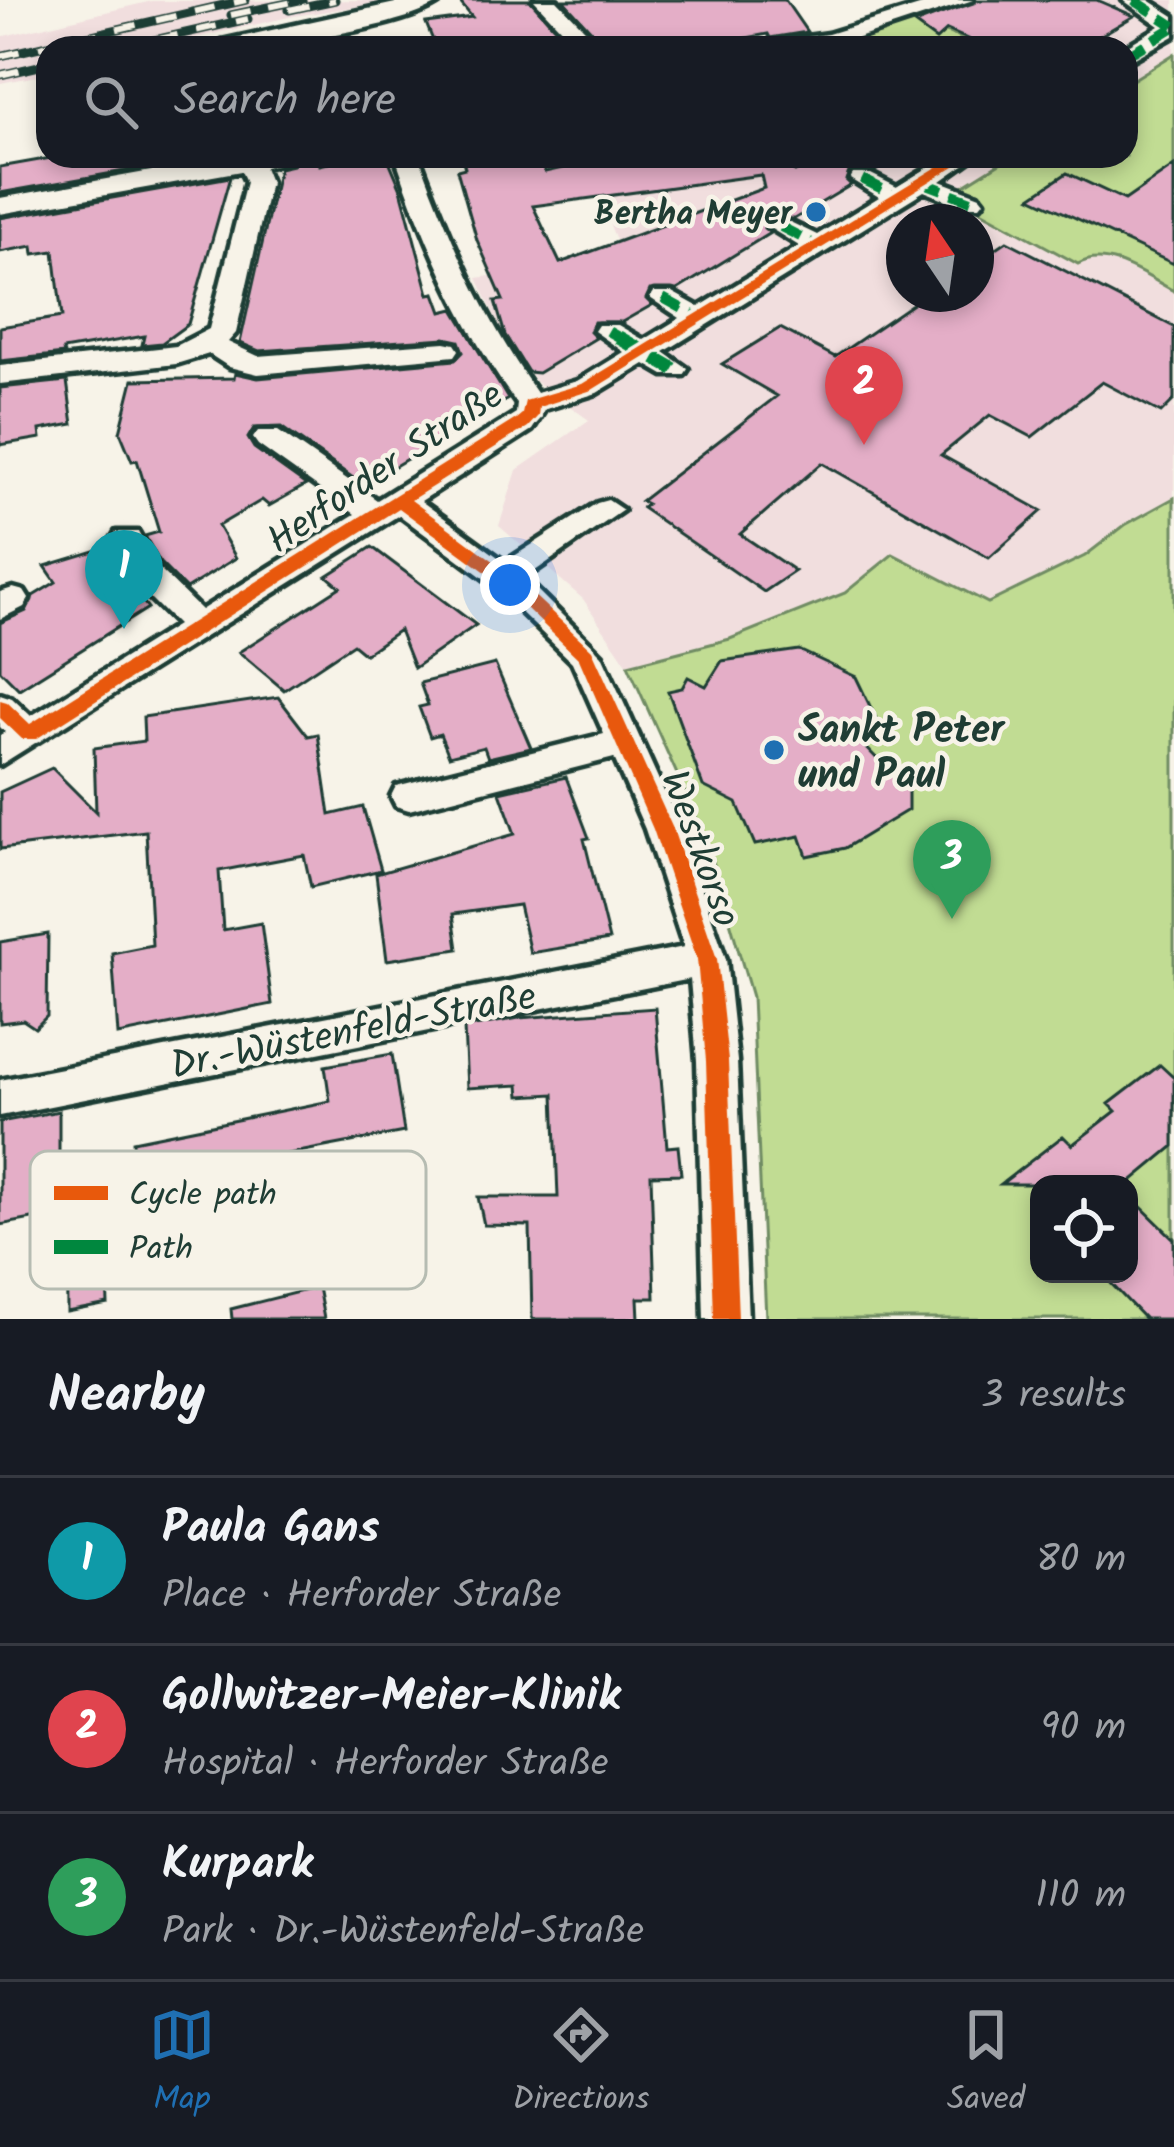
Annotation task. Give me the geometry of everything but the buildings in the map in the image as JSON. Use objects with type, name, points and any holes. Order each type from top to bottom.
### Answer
[{"type":"street","points":[[332,0],[357,36]]},
{"type":"street","points":[[278,36],[432,0]]},
{"type":"street","points":[[545,0],[580,36]]},
{"type":"street","points":[[844,36],[962,0]]},
{"type":"street","points":[[1134,0],[1174,27],[1138,49]]},
{"type":"street","points":[[0,206],[206,168]]},
{"type":"street","points":[[0,375],[176,356],[211,343],[222,333],[258,182],[252,168]]},
{"type":"street","points":[[411,168],[488,344],[531,404]]},
{"type":"street","name":"Herforder Straße","points":[[15,743],[522,423],[530,416],[531,404],[587,387],[944,168]]},
{"type":"street","points":[[862,178],[958,201]]},
{"type":"street","points":[[781,226],[818,246]]},
{"type":"street","points":[[663,298],[699,318]]},
{"type":"street","points":[[608,331],[674,369]]},
{"type":"street","points":[[211,343],[239,361],[258,364],[445,350]]},
{"type":"street","name":"Westkorso","points":[[268,438],[504,577],[586,655],[664,829],[707,959],[717,1061],[726,1319]]},
{"type":"street","points":[[504,577],[608,510]]},
{"type":"street","points":[[128,539],[143,572],[199,628]]},
{"type":"street","points":[[0,707],[15,743]]},
{"type":"street","points":[[409,796],[626,742]]},
{"type":"street","name":"Dr.-Wüstenfeld-Straße","points":[[0,1098],[707,959]]},
{"type":"shaded area","points":[[402,0],[294,16],[205,36],[36,36],[36,76],[0,83],[0,37],[152,1]]},
{"type":"shaded area","points":[[980,0],[1174,0],[1174,54],[1138,76],[1138,36],[956,36],[915,19]]},
{"type":"shaded area","points":[[586,168],[993,168],[964,187],[993,204],[886,204],[886,312],[994,312],[994,205],[1085,259],[1112,260],[1174,291],[1174,498],[1085,556],[988,603],[893,555],[845,593],[729,639],[628,665],[583,599],[499,526],[517,470],[589,420],[536,382],[509,346],[477,278],[544,268],[617,242]]},
{"type":"green space","points":[[915,19],[956,36],[853,36]]},
{"type":"green space","points":[[1174,54],[1174,291],[1114,261],[1078,264],[994,218],[994,204],[968,204],[971,193],[963,186],[992,168],[1138,168],[1138,76]]},
{"type":"green space","points":[[1174,498],[1174,1319],[766,1319],[752,997],[707,841],[628,665],[730,639],[845,593],[893,554],[988,603],[1085,556],[1125,525]]},
{"type":"railway","points":[[88,36],[246,0]]},
{"type":"railway","points":[[231,15],[302,0]]},
{"type":"railway","points":[[289,10],[335,0]]},
{"type":"railway","points":[[172,36],[248,19]]},
{"type":"railway","points":[[0,56],[36,48]]},
{"type":"railway","points":[[0,75],[36,67]]},
{"type":"marked path","points":[[1134,0],[1174,26]]},
{"type":"marked path","points":[[1138,49],[1174,27]]},
{"type":"marked path","points":[[862,179],[898,197]]},
{"type":"marked path","points":[[922,182],[971,201]]},
{"type":"marked path","points":[[781,227],[818,246]]},
{"type":"marked path","points":[[663,298],[699,318]]},
{"type":"marked path","points":[[608,331],[674,369]]},
{"type":"cycle path","points":[[0,707],[29,734],[522,423],[530,416],[531,404],[587,387],[944,168]]},
{"type":"cycle path","points":[[398,499],[504,577],[586,655],[663,829],[707,959],[717,1061],[726,1319]]},
{"type":"place","name":"Bertha Meyer","points":[[816,212]]},
{"type":"place","name":"Gollwitzer-Meier-Klinik","points":[[864,445]]},
{"type":"place","name":"Paula Gans","points":[[124,629]]},
{"type":"place","name":"Sankt Peter und Paul","points":[[774,750]]},
{"type":"place","name":"Kurpark","points":[[952,919]]}]
